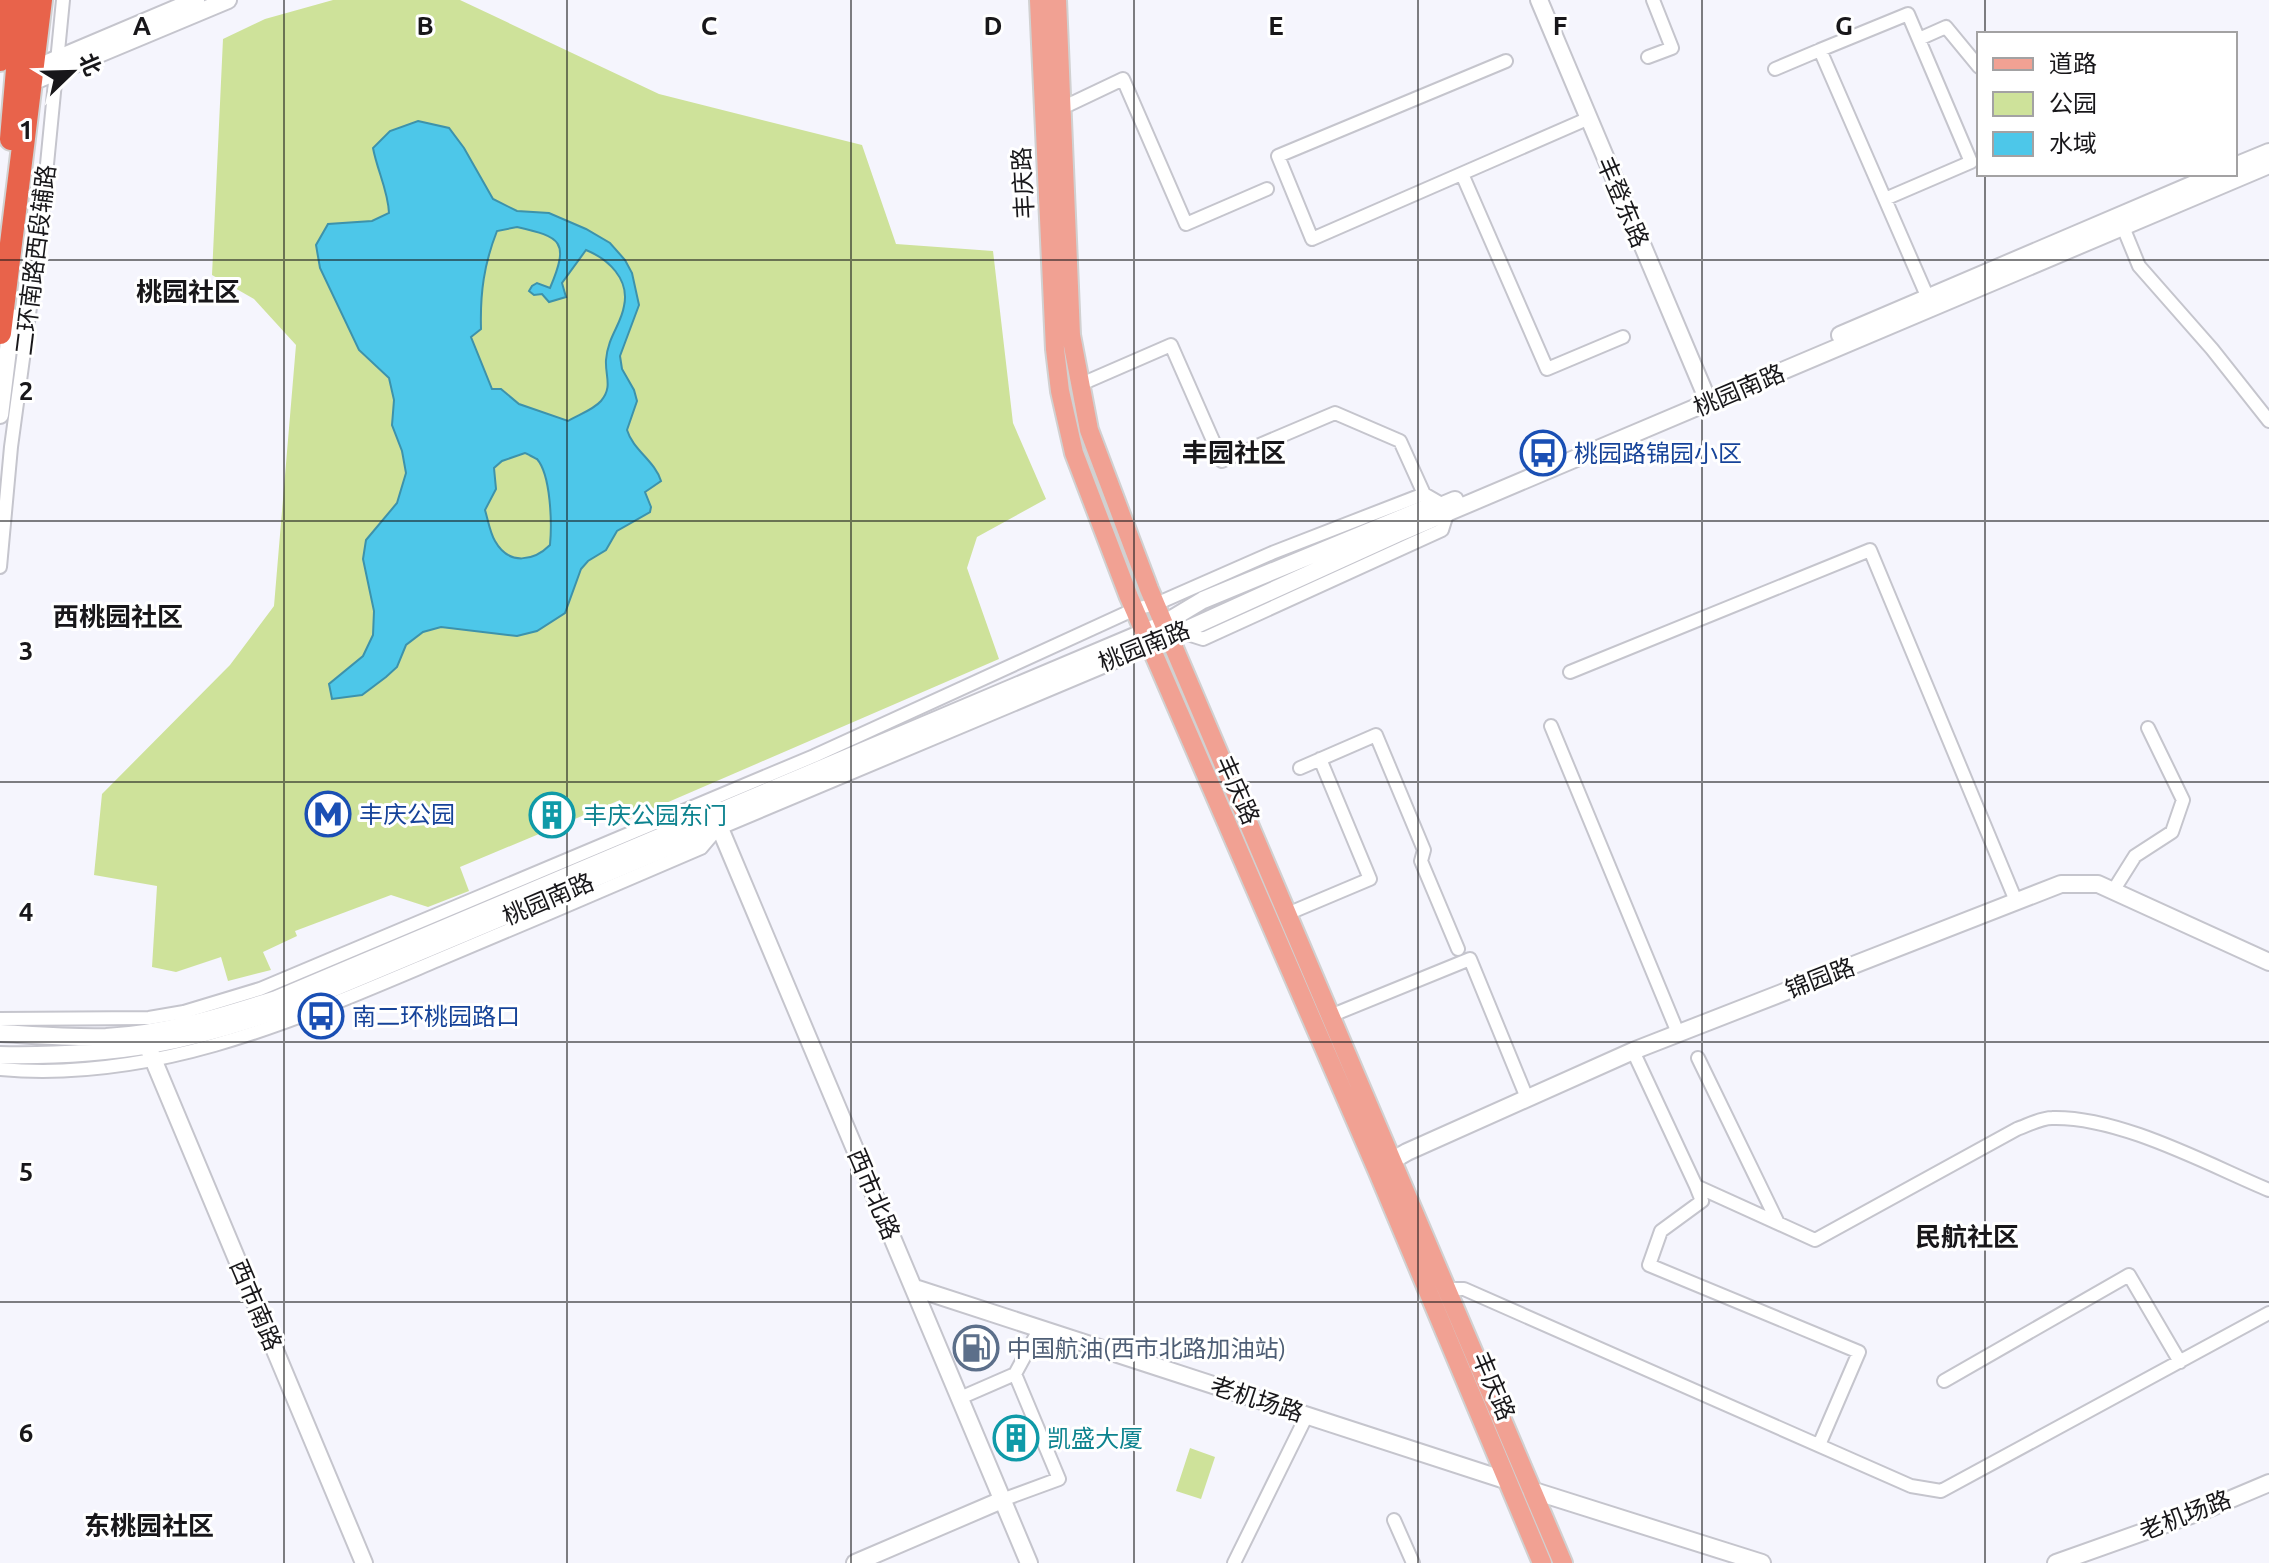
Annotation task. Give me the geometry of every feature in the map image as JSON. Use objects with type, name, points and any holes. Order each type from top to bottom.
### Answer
[{"type":"highway","points":[[0,60],[5,0]]},
{"type":"highway","points":[[0,223],[11,141],[23,0]]},
{"type":"highway","points":[[0,333],[44,0]]},
{"type":"main road","points":[[0,415],[48,69],[44,0]]},
{"type":"main road","points":[[48,69],[196,0]]},
{"type":"main road","points":[[48,69],[228,0]]},
{"type":"main road","name":"丰庆路","points":[[1039,0],[1055,349],[1060,391],[1074,453],[1135,609],[1162,634],[1287,914],[1330,1016],[1384,1165],[1542,1563]]},
{"type":"main road","name":"丰庆路","points":[[1057,0],[1071,335],[1079,385],[1094,446],[1156,604],[1184,727],[1384,1165],[1448,1289],[1563,1563]]},
{"type":"main road","name":"丰登东路","points":[[1539,0],[1707,398]]},
{"type":"main road","points":[[2237,165],[2269,152]]},
{"type":"main road","name":"桃园南路","points":[[0,1055],[151,1053],[296,1004],[719,826],[1162,634],[1203,600],[1428,507],[1445,509],[2269,165]]},
{"type":"main road","name":"桃园南路","points":[[1707,398],[1928,298],[2212,176]]},
{"type":"main road","name":"桃园南路","points":[[0,1033],[75,1037],[149,1033],[276,999],[1162,634]]},
{"type":"main road","name":"西市北路","points":[[719,826],[1029,1563]]},
{"type":"main road","name":"锦园路","points":[[1384,1165],[1633,1051],[2061,884],[2098,884],[2269,962]]},
{"type":"main road","name":"西市南路","points":[[151,1053],[364,1563]]},
{"type":"main road","name":"老机场路","points":[[915,1288],[1508,1481]]},
{"type":"main road","name":"老机场路","points":[[2056,1563],[2205,1510],[2269,1483]]},
{"type":"main road","points":[[1531,1490],[1762,1563]]},
{"type":"main road","points":[[855,1563],[1002,1500]]},
{"type":"street","name":"二环南路西段辅路","points":[[0,567],[11,447],[41,226],[48,69],[63,0]]},
{"type":"street","points":[[1648,57],[1672,48],[1653,0]]},
{"type":"street","points":[[1775,69],[1908,14],[1971,162],[1885,199]]},
{"type":"street","points":[[1919,39],[1946,27],[1977,65]]},
{"type":"street","points":[[1820,50],[1928,298]]},
{"type":"street","points":[[1506,61],[1278,156],[1312,239],[1587,119]]},
{"type":"street","points":[[1062,108],[1123,79],[1186,224],[1267,189]]},
{"type":"street","points":[[1462,174],[1547,369],[1623,337]]},
{"type":"street","points":[[2123,227],[2139,266],[2212,349],[2269,421]]},
{"type":"street","points":[[1079,385],[1171,345],[1222,461],[1335,413],[1400,441],[1424,494],[1445,509],[1442,530],[1203,639],[1162,634]]},
{"type":"street","points":[[0,1019],[149,1018],[184,1012],[260,989],[729,792],[1135,609],[1156,604],[1272,553],[1424,494]]},
{"type":"street","points":[[1570,672],[1870,550],[2016,901]]},
{"type":"street","points":[[1551,726],[1678,1033]]},
{"type":"street","points":[[2113,891],[2135,856],[2172,832],[2183,800],[2148,728]]},
{"type":"street","points":[[1300,768],[1376,735],[1424,850],[1421,861],[1458,949]]},
{"type":"street","points":[[1287,914],[1370,879],[1320,759]]},
{"type":"street","points":[[1330,1016],[1470,959],[1527,1098]]},
{"type":"street","points":[[1633,1051],[1702,1201],[1661,1231],[1649,1265],[1859,1352],[1819,1445]]},
{"type":"street","points":[[0,1069],[68,1071],[151,1053]]},
{"type":"street","points":[[1698,1058],[1778,1223]]},
{"type":"street","points":[[1696,1186],[1815,1240],[2017,1129],[2050,1117],[2129,1131],[2269,1190]]},
{"type":"street","points":[[1944,1381],[2129,1275],[2180,1362]]},
{"type":"street","points":[[1448,1289],[1464,1289],[1911,1486],[1941,1491],[2269,1313]]},
{"type":"street","points":[[960,1398],[1015,1374],[1040,1328]]},
{"type":"street","points":[[1002,1500],[1059,1479],[1015,1374]]},
{"type":"street","points":[[1234,1563],[1307,1415]]},
{"type":"street","points":[[1394,1520],[1413,1563]]},
{"type":"green space","name":"丰庆公园","points":[[333,0],[460,0],[659,94],[862,145],[896,244],[993,251],[1013,423],[1046,499],[977,537],[967,568],[999,659],[629,819],[620,800],[460,867],[469,891],[428,907],[391,895],[295,931],[297,936],[263,952],[271,970],[228,981],[221,957],[176,972],[152,967],[157,886],[94,875],[102,794],[230,665],[274,606],[296,345],[254,299],[212,275],[223,39],[265,19]]},
{"type":"green space","points":[[1190,1448],[1215,1457],[1201,1499],[1176,1491]]},
{"type":"water","points":[[418,121],[449,128],[493,199],[517,211],[549,213],[586,229],[610,243],[625,260],[632,273],[639,305],[620,356],[622,369],[637,401],[627,430],[661,481],[645,492],[650,512],[617,531],[606,550],[581,569],[565,613],[537,631],[517,636],[441,627],[423,632],[406,645],[397,667],[362,695],[332,699],[329,684],[363,656],[373,635],[374,611],[363,559],[366,540],[397,503],[406,473],[392,425],[394,400],[389,378],[359,350],[320,268],[316,245],[328,224],[372,221],[389,213],[373,148],[390,131]],"holes":[[[517,227],[552,238],[560,251],[550,288],[537,283],[529,291],[534,295],[542,294],[549,302],[566,297],[562,283],[586,250],[616,271],[624,287],[622,313],[607,352],[605,396],[590,410],[568,421],[519,404],[501,389],[492,389],[471,337],[481,329],[484,279],[497,231]],[[525,453],[537,459],[542,466],[550,500],[551,536],[550,545],[544,550],[522,558],[501,549],[492,534],[485,510],[496,489],[494,468],[502,461]]]},
{"type":"place","name":"桃园路锦园小区","points":[[1543,453]]},
{"type":"place","name":"丰庆公园","points":[[328,814]]},
{"type":"place","name":"丰庆公园东门","points":[[552,815]]},
{"type":"place","name":"南二环桃园路口","points":[[321,1016]]},
{"type":"place","name":"中国航油(西市北路加油站)","points":[[976,1348]]},
{"type":"place","name":"凯盛大厦","points":[[1016,1438]]},
{"type":"district","name":"桃园社区","points":[[188,291]]},
{"type":"district","name":"丰园社区","points":[[1234,452]]},
{"type":"district","name":"西桃园社区","points":[[118,616]]},
{"type":"district","name":"民航社区","points":[[1967,1236]]},
{"type":"district","name":"东桃园社区","points":[[149,1525]]}]
